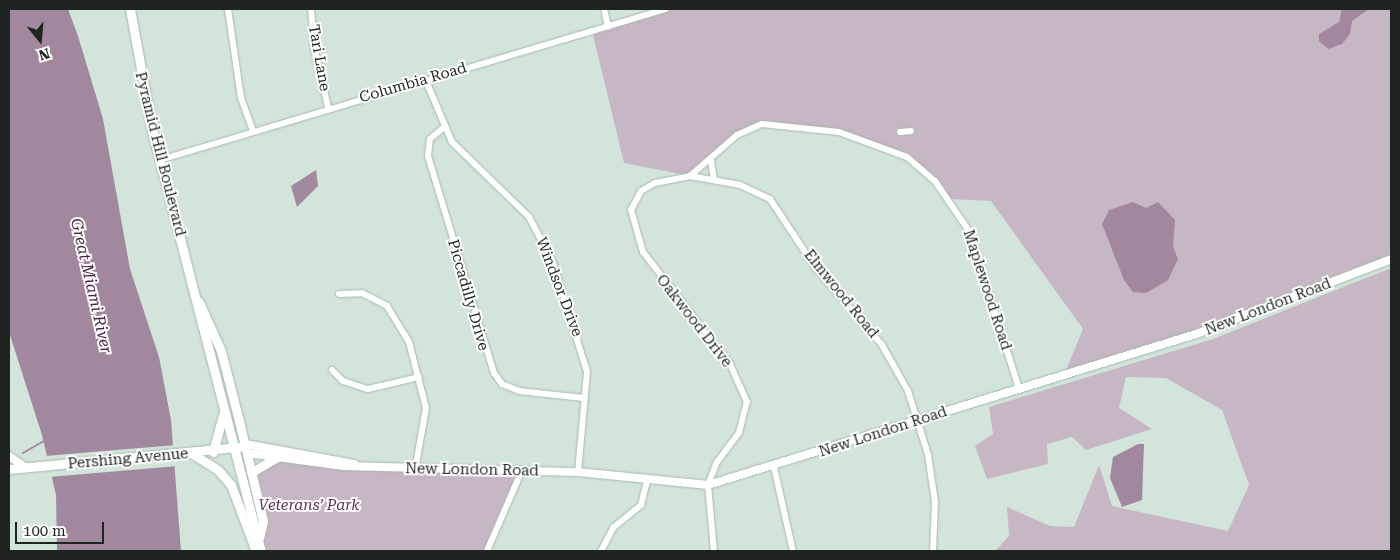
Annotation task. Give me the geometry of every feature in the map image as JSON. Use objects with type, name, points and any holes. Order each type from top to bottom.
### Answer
[{"type":"main road","name":"Pyramid Hill Boulevard","points":[[130,9],[160,160],[259,538]]},
{"type":"main road","name":"Pyramid Hill Boulevard","points":[[197,297],[221,352],[252,472],[263,521],[259,538]]},
{"type":"main road","points":[[213,452],[221,432],[224,404]]},
{"type":"main road","name":"Pershing Avenue","points":[[12,463],[26,468],[235,450],[244,444]]},
{"type":"main road","name":"New London Road","points":[[235,450],[247,453]]},
{"type":"main road","points":[[191,454],[214,468],[237,496],[256,551]]},
{"type":"main road","points":[[252,472],[277,457]]},
{"type":"main road","points":[[259,538],[261,551]]},
{"type":"street","points":[[228,9],[241,98],[253,131]]},
{"type":"street","name":"Tari Lane","points":[[311,9],[314,47],[328,107]]},
{"type":"street","points":[[604,9],[608,27]]},
{"type":"street","name":"Columbia Road","points":[[160,160],[328,107],[426,81],[666,9]]},
{"type":"street","name":"Windsor Drive","points":[[426,81],[442,128],[528,217],[540,236],[584,356],[584,398],[578,472]]},
{"type":"street","name":"Maplewood Road","points":[[690,176],[711,161],[737,135],[762,124],[839,132],[907,157],[935,181],[968,231],[1018,389]]},
{"type":"street","name":"Piccadilly Drive","points":[[442,128],[430,139],[428,156],[494,374],[502,384],[519,392],[584,398]]},
{"type":"street","points":[[900,132],[911,131]]},
{"type":"street","points":[[711,161],[714,179]]},
{"type":"street","name":"Oakwood Drive","points":[[713,551],[708,485],[717,462],[739,433],[747,402],[730,364],[643,252],[631,210],[641,191],[654,183],[690,176],[714,179]]},
{"type":"street","name":"Elmwood Road","points":[[714,179],[757,191],[780,210],[815,267],[882,345],[918,421],[932,478],[933,551]]},
{"type":"street","name":"New London Road","points":[[247,453],[415,470],[578,472],[647,481],[708,485],[774,467],[1271,307],[1391,259]]},
{"type":"street","points":[[339,294],[362,293],[387,306],[409,342],[426,408],[415,470]]},
{"type":"street","points":[[332,370],[342,381],[368,389],[419,376]]},
{"type":"street","name":"New London Road","points":[[244,444],[356,464]]},
{"type":"street","points":[[9,476],[12,463]]},
{"type":"street","points":[[774,467],[793,551]]},
{"type":"street","points":[[487,551],[522,470]]},
{"type":"street","points":[[601,551],[614,527],[641,505],[647,481]]},
{"type":"green space","points":[[666,9],[1391,9],[1391,259],[1252,315],[1064,375],[1083,329],[991,201],[949,199],[907,157],[887,146],[839,132],[762,124],[750,129],[690,176],[624,163],[592,31]]},
{"type":"green space","points":[[1391,268],[1391,551],[995,551],[1009,536],[1007,507],[1050,526],[1074,527],[1099,465],[1112,506],[1228,531],[1249,485],[1222,410],[1166,378],[1126,377],[1119,408],[1152,429],[1086,450],[1072,437],[1047,444],[1048,464],[987,479],[975,446],[993,434],[989,407],[1213,339]]},
{"type":"green space","name":"Veterans’ Park","points":[[268,460],[344,466],[522,470],[487,551],[261,551],[252,472]]},
{"type":"water","name":"Great Miami River","points":[[9,9],[68,9],[78,36],[103,119],[130,269],[159,357],[171,420],[181,551],[57,551],[56,495],[42,435],[9,332]]},
{"type":"water","points":[[1342,9],[1369,9],[1352,21],[1350,34],[1342,44],[1328,49],[1319,41],[1319,34],[1339,22]]},
{"type":"water","points":[[316,170],[318,186],[297,207],[291,186]]},
{"type":"water","points":[[1133,202],[1146,208],[1158,202],[1175,220],[1173,247],[1178,259],[1168,280],[1146,293],[1133,292],[1124,280],[1102,224],[1109,210]]},
{"type":"water","points":[[1138,444],[1144,444],[1142,500],[1122,507],[1110,478],[1113,457]]},
{"type":"pier","points":[[176,445],[178,466],[49,477],[45,456]]},
{"type":"waterway","points":[[23,453],[44,441]]}]
